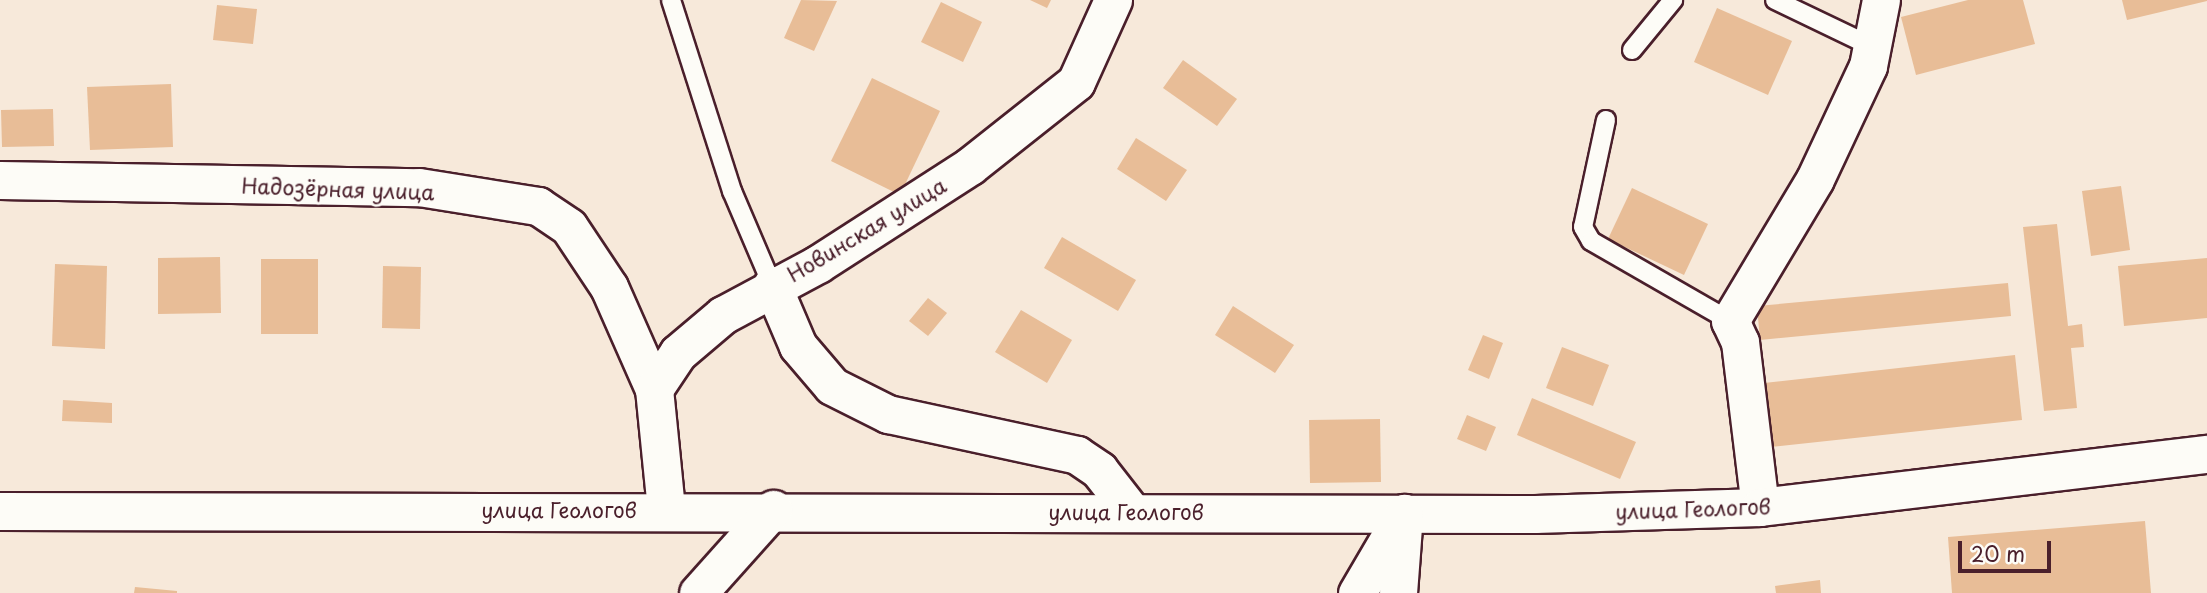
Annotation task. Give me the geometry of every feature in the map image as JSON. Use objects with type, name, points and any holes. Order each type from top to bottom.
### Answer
[{"type":"street","name":"Новинская улица","points":[[654,389],[678,353],[723,315],[772,285],[818,264],[970,166],[1076,82],[1113,0]]},
{"type":"street","points":[[1760,507],[1740,342],[1730,321],[1815,179],[1871,46],[1881,0]]},
{"type":"street","name":"Надозёрная улица","points":[[0,180],[419,187],[538,206],[569,227],[609,287],[654,389]]},
{"type":"street","points":[[772,285],[798,346],[832,386],[888,414],[1077,455],[1099,470],[1131,511]]},
{"type":"street","points":[[654,389],[666,509]]},
{"type":"street","name":"улица Геологов","points":[[0,511],[773,509],[1404,513],[1760,507],[2207,454]]},
{"type":"street","points":[[698,593],[773,509]]},
{"type":"street","points":[[1357,593],[1404,513]]},
{"type":"street","points":[[1398,593],[1404,513]]},
{"type":"lane","points":[[671,0],[732,191],[772,285]]},
{"type":"lane","points":[[1632,50],[1673,0]]},
{"type":"lane","points":[[1775,0],[1871,46]]},
{"type":"lane","points":[[1606,120],[1583,227],[1591,241],[1730,321]]},
{"type":"building","points":[[801,0],[837,1],[814,51],[784,38]]},
{"type":"building","points":[[1030,0],[1051,0],[1047,8]]},
{"type":"building","points":[[1968,0],[2023,0],[2035,44],[1916,75],[1901,17]]},
{"type":"building","points":[[2122,0],[2207,0],[2207,1],[2127,20]]},
{"type":"building","points":[[941,2],[982,22],[963,62],[921,42]]},
{"type":"building","points":[[217,5],[257,9],[253,44],[213,40]]},
{"type":"building","points":[[1717,8],[1792,41],[1768,95],[1694,62]]},
{"type":"building","points":[[1183,60],[1237,99],[1217,126],[1163,88]]},
{"type":"building","points":[[872,78],[940,111],[900,195],[831,161]]},
{"type":"building","points":[[171,84],[173,147],[90,150],[87,87]]},
{"type":"building","points":[[53,109],[54,146],[2,147],[1,110]]},
{"type":"building","points":[[1136,138],[1187,170],[1166,201],[1117,169]]},
{"type":"building","points":[[2121,186],[2130,250],[2091,256],[2082,191]]},
{"type":"building","points":[[1632,188],[1708,224],[1684,275],[1608,239]]},
{"type":"building","points":[[2057,224],[2068,326],[2082,324],[2084,347],[2071,348],[2077,408],[2044,411],[2023,227]]},
{"type":"building","points":[[1062,237],[1136,280],[1118,311],[1044,268]]},
{"type":"building","points":[[220,257],[221,313],[158,314],[158,258]]},
{"type":"building","points":[[2207,258],[2207,318],[2124,326],[2118,266]]},
{"type":"building","points":[[261,259],[318,259],[318,334],[261,334]]},
{"type":"building","points":[[55,264],[107,266],[105,349],[52,346]]},
{"type":"building","points":[[383,266],[421,267],[420,329],[382,328]]},
{"type":"building","points":[[2008,283],[2011,316],[1760,340],[1757,306]]},
{"type":"building","points":[[928,298],[947,313],[928,336],[909,321]]},
{"type":"building","points":[[1233,306],[1294,345],[1275,373],[1215,335]]},
{"type":"building","points":[[1021,310],[1072,340],[1047,383],[995,352]]},
{"type":"building","points":[[1483,335],[1503,343],[1489,379],[1468,370]]},
{"type":"building","points":[[1562,347],[1609,365],[1593,406],[1546,388]]},
{"type":"building","points":[[2015,355],[2022,420],[1771,447],[1764,383]]},
{"type":"building","points":[[1532,398],[1636,442],[1620,479],[1517,435]]},
{"type":"building","points":[[63,400],[112,403],[112,423],[62,421]]},
{"type":"building","points":[[1467,415],[1496,427],[1486,451],[1457,439]]},
{"type":"building","points":[[1380,419],[1381,482],[1310,483],[1309,420]]},
{"type":"building","points":[[2145,521],[2151,593],[1952,593],[1948,537]]},
{"type":"building","points":[[1820,580],[1821,593],[1776,593],[1775,586]]},
{"type":"building","points":[[135,587],[177,591],[177,593],[134,593]]}]
